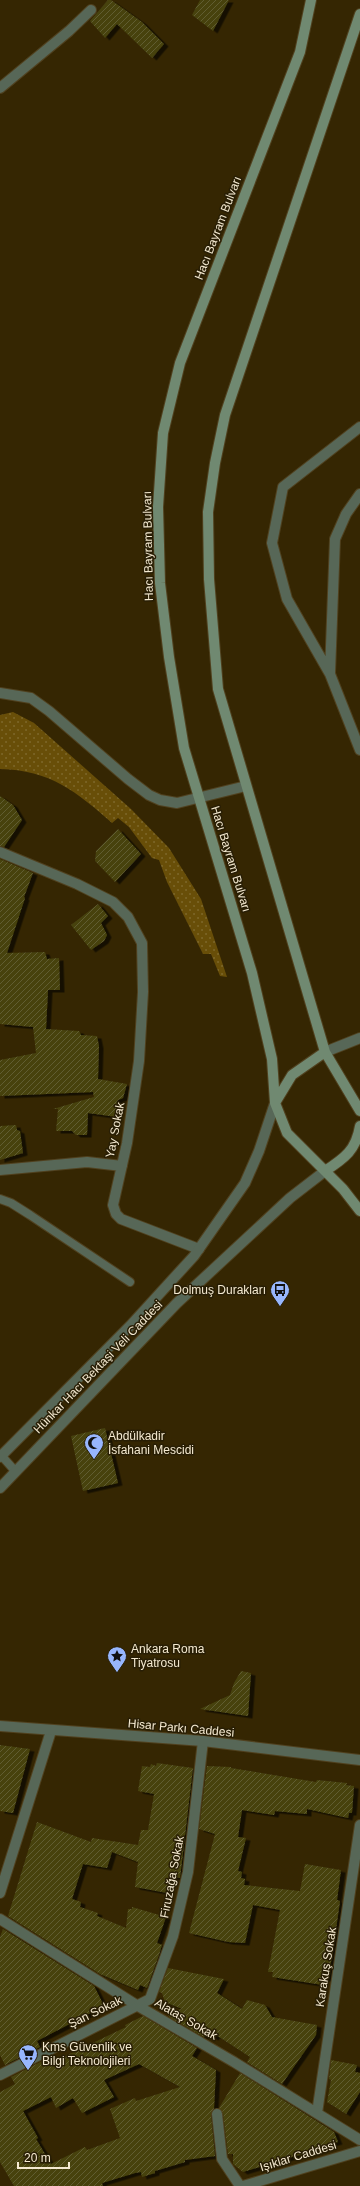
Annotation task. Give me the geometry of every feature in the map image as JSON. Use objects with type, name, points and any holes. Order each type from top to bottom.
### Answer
[{"type":"main road","name":"Hacı Bayram Bulvarı","points":[[311,0],[300,52],[180,363],[163,433],[158,507],[160,583],[169,657],[182,734],[199,798],[252,973],[272,1059],[274,1103],[287,1133],[344,1189],[360,1211]]},
{"type":"main road","points":[[360,14],[225,415],[215,463],[208,512],[209,579],[213,645],[218,689],[325,1052],[360,1111]]},
{"type":"main road","points":[[274,1103],[292,1075],[325,1052]]},
{"type":"main road","points":[[325,1171],[342,1160],[356,1145],[360,1126]]},
{"type":"street","points":[[0,88],[69,31],[91,10]]},
{"type":"street","points":[[360,427],[283,487],[272,543],[287,599],[330,674],[360,750]]},
{"type":"street","points":[[330,674],[335,539],[346,514],[360,494]]},
{"type":"street","points":[[0,693],[31,698],[49,711],[149,795],[160,800],[177,803],[246,786]]},
{"type":"street","name":"Yay Sokak","points":[[0,852],[77,884],[113,902],[124,911],[136,929],[143,948],[141,1027],[132,1110],[122,1166],[87,1162],[0,1170]]},
{"type":"street","points":[[325,1052],[360,1038]]},
{"type":"street","name":"Hünkar Hacı Bektaşi Veli Caddesi","points":[[1,1455],[130,1326],[199,1249],[245,1183],[259,1151],[274,1103]]},
{"type":"street","points":[[122,1166],[113,1205],[116,1214],[121,1219],[132,1224],[199,1249]]},
{"type":"street","name":"Hünkar Hacı Bektaşi Veli Caddesi","points":[[0,1488],[177,1303],[290,1198],[325,1171]]},
{"type":"street","name":"Hisar Parkı Caddesi","points":[[0,1726],[50,1731],[203,1741],[360,1760]]},
{"type":"street","points":[[0,1893],[50,1731]]},
{"type":"street","name":"Firuzağa Sokak","points":[[138,2006],[150,1999],[173,1936],[188,1872],[203,1741]]},
{"type":"street","name":"Karakuş Sokak","points":[[317,2113],[360,1825]]},
{"type":"street","name":"Alataş Sokak","points":[[0,1919],[138,2006],[360,2140]]},
{"type":"street","name":"Şan Sokak","points":[[0,2075],[138,2006]]},
{"type":"street","points":[[217,2114],[222,2160],[241,2186]]},
{"type":"street","name":"Işıklar Caddesi","points":[[241,2186],[360,2151]]},
{"type":"lane","points":[[0,1199],[11,1203],[30,1214],[130,1282]]},
{"type":"lane","points":[[1,1455],[16,1472]]},
{"type":"shaded area","points":[[13,712],[34,723],[131,809],[169,848],[201,899],[227,977],[220,976],[211,954],[203,954],[167,882],[159,860],[152,858],[129,827],[118,818],[112,823],[87,802],[62,785],[48,778],[18,770],[0,769],[0,715]]},
{"type":"building","points":[[108,0],[111,0],[142,22],[164,44],[152,58],[117,24],[105,38],[90,21]]},
{"type":"building","points":[[200,0],[229,0],[213,31],[192,15]]},
{"type":"building","points":[[0,796],[13,805],[22,820],[4,847],[0,846]]},
{"type":"building","points":[[118,829],[141,854],[115,882],[95,861],[96,851]]},
{"type":"building","points":[[0,859],[33,873],[7,953],[45,952],[47,959],[59,958],[60,990],[48,990],[46,1029],[79,1031],[81,1035],[97,1036],[99,1046],[98,1079],[127,1084],[123,1098],[118,1100],[117,1117],[88,1113],[87,1135],[76,1135],[72,1131],[56,1131],[58,1109],[53,1109],[94,1097],[93,1092],[0,1096],[0,1060],[36,1053],[33,1027],[0,1024]]},
{"type":"building","points":[[98,904],[108,916],[101,923],[107,935],[104,941],[91,950],[71,925]]},
{"type":"building","points":[[16,1125],[17,1130],[20,1131],[23,1153],[0,1160],[0,1126]]},
{"type":"building","name":"Abdülkadir İsfahani Mescidi","points":[[105,1428],[118,1483],[83,1491],[71,1436]]},
{"type":"building","points":[[241,1671],[251,1673],[248,1716],[200,1709],[230,1695],[234,1683]]},
{"type":"building","points":[[0,1745],[30,1749],[13,1813],[0,1811]]},
{"type":"building","points":[[157,1763],[193,1768],[180,1878],[171,1877],[167,1893],[135,1887],[138,1862],[112,1852],[107,1868],[83,1864],[72,1899],[81,1902],[80,1907],[98,1913],[97,1916],[126,1928],[128,1909],[132,1909],[132,1907],[166,1917],[157,1943],[162,1945],[147,1988],[140,1985],[138,1990],[100,1974],[8,1916],[37,1822],[91,1842],[92,1838],[138,1845],[141,1830],[148,1830],[154,1794],[138,1791],[142,1766],[150,1767],[151,1764],[156,1766]]},
{"type":"building","points":[[207,1766],[231,1767],[316,1782],[317,1780],[347,1783],[346,1785],[354,1786],[352,1813],[349,1813],[348,1818],[307,1809],[307,1814],[275,1811],[274,1815],[242,1810],[238,1837],[246,1838],[238,1871],[242,1872],[241,1878],[245,1879],[244,1885],[300,1891],[305,1864],[341,1870],[337,1900],[340,1901],[333,1950],[328,1979],[323,1979],[323,1985],[272,1977],[273,1972],[268,1972],[280,1910],[253,1905],[245,1943],[228,1942],[189,1933],[215,1834],[199,1829]]},
{"type":"building","points":[[3,1929],[94,1986],[104,2006],[37,2041],[40,2047],[5,2065],[0,2055],[0,1937]]},
{"type":"building","points":[[168,1968],[224,1979],[217,1993],[242,2009],[247,2000],[265,2005],[272,2017],[317,2025],[316,2035],[282,2084],[247,2062],[250,2057],[216,2035],[214,2038],[206,2033],[204,2037],[169,2017],[168,2012],[182,2009],[165,2002],[162,1993],[159,1992]]},
{"type":"building","points":[[143,2016],[197,2048],[192,2056],[216,2070],[214,2108],[211,2115],[215,2156],[185,2160],[185,2162],[155,2171],[155,2173],[142,2177],[141,2172],[135,2173],[102,2183],[103,2186],[14,2186],[0,2162],[0,2092],[15,2084],[11,2077],[46,2059],[49,2064],[126,2027],[125,2025]],"holes":[[[139,2064],[180,2087],[136,2101],[135,2098],[110,2109],[120,2138],[87,2150],[85,2147],[51,2164],[36,2139],[38,2138],[23,2111],[51,2097],[56,2108],[73,2098],[82,2113],[114,2097],[104,2080]]]},
{"type":"building","points":[[331,2060],[357,2065],[355,2072],[360,2073],[360,2092],[346,2114],[327,2102],[331,2080],[329,2079]]},
{"type":"building","points":[[240,2073],[334,2132],[338,2142],[330,2144],[323,2150],[301,2156],[299,2155],[243,2172],[233,2164],[233,2154],[228,2154],[223,2113],[219,2108]]},
{"type":"place","name":"Dolmuş Durakları","points":[[280,1307]]},
{"type":"place","name":"Abdülkadir İsfahani Mescidi","points":[[94,1460]]},
{"type":"place","name":"Ankara Roma Tiyatrosu","points":[[117,1673]]},
{"type":"place","name":"Kms Güvenlik ve Bilgi Teknolojileri","points":[[28,2071]]}]
